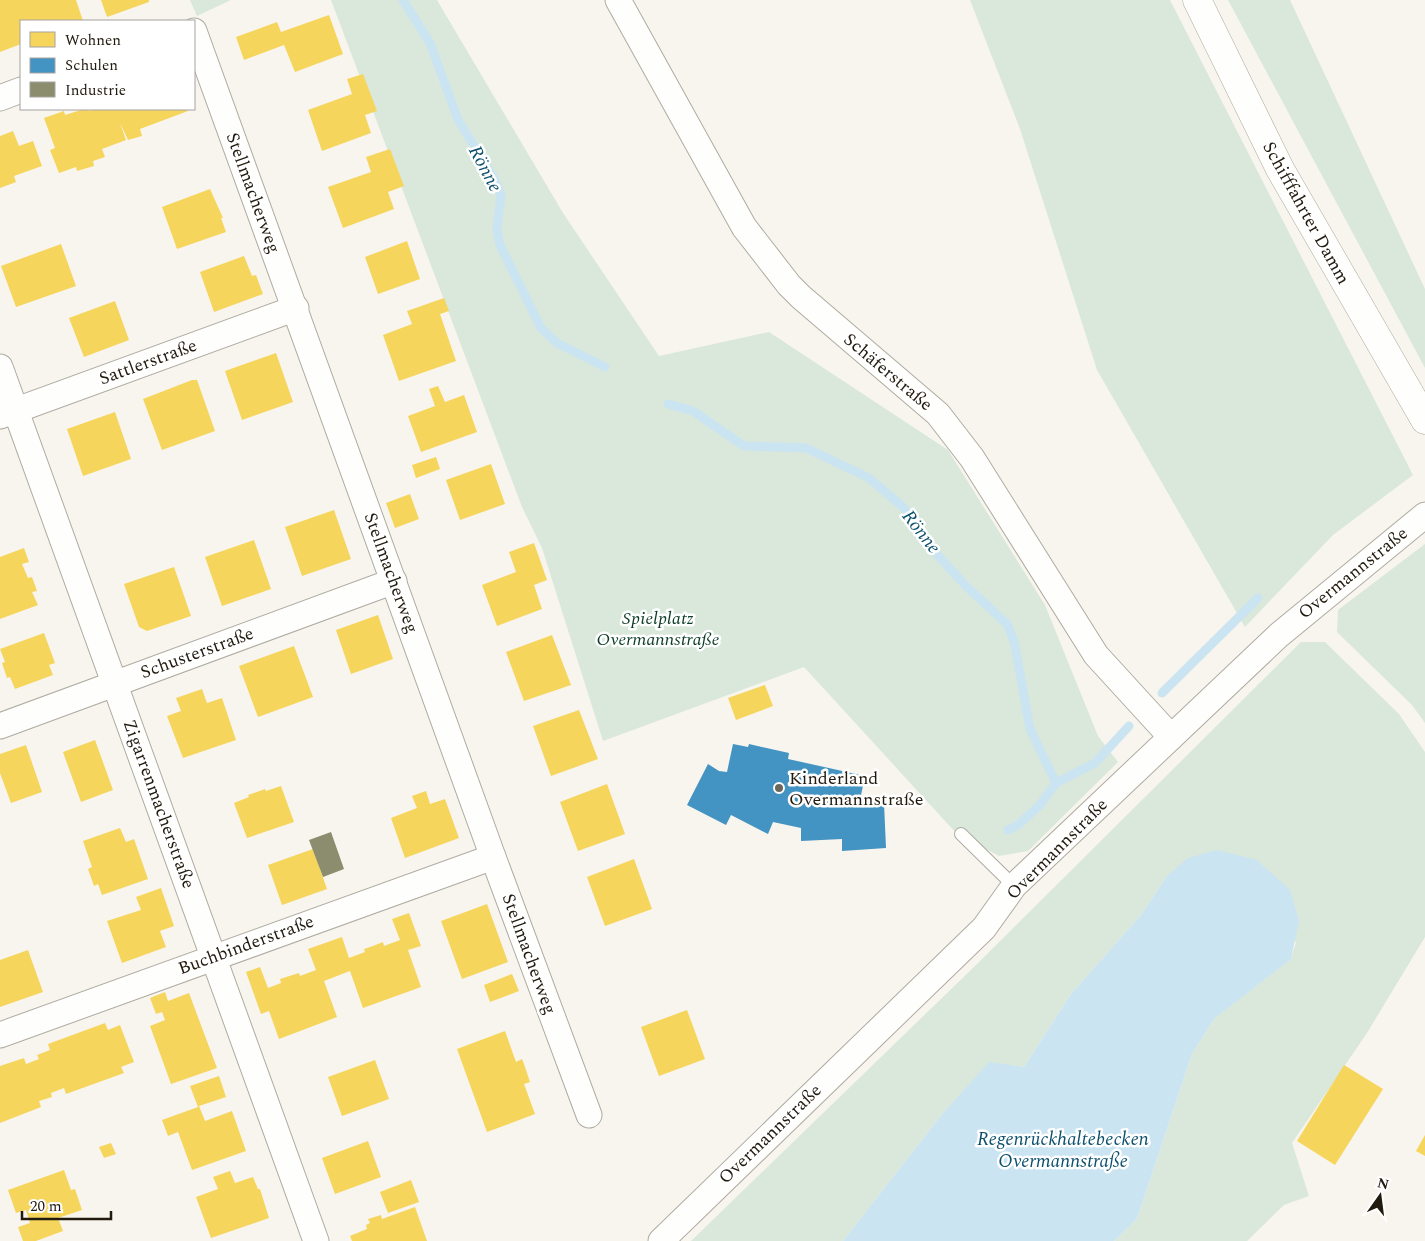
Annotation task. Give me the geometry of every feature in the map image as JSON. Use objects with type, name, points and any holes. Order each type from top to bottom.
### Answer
[{"type":"main road","name":"Schifffahrter Damm","points":[[1197,0],[1280,169],[1425,420]]},
{"type":"street","name":"Schäferstraße","points":[[618,0],[744,227],[789,285],[801,297],[938,414],[977,466],[1096,655],[1172,737]]},
{"type":"street","name":"Stellmacherweg","points":[[195,34],[296,308],[493,857],[589,1116]]},
{"type":"street","points":[[0,98],[20,90]]},
{"type":"street","name":"Sattlerstraße","points":[[8,413],[296,308]]},
{"type":"street","name":"Zigarrenmacherstraße","points":[[0,367],[8,413],[115,684],[316,1241]]},
{"type":"street","name":"Overmannstraße","points":[[661,1241],[984,928],[1014,886],[1279,634],[1425,514]]},
{"type":"street","name":"Schusterstraße","points":[[0,726],[394,581]]},
{"type":"street","name":"Buchbinderstraße","points":[[0,1035],[493,857]]},
{"type":"lane","points":[[961,834],[1014,886]]},
{"type":"green space","points":[[190,0],[231,0],[197,16]]},
{"type":"green space","name":"Spielplatz Overmannstraße","points":[[331,0],[437,0],[563,213],[659,356],[769,332],[948,450],[1045,605],[1098,736],[1118,762],[1028,851],[999,856],[956,833],[804,667],[603,741],[542,548],[522,507]]},
{"type":"green space","points":[[970,0],[1170,0],[1413,475],[1333,535],[1245,627],[1097,370],[1020,129]]},
{"type":"green space","points":[[1228,0],[1290,0],[1425,289],[1425,368]]},
{"type":"green space","points":[[1425,544],[1425,723],[1412,705],[1337,632],[1338,610]]},
{"type":"green space","points":[[1301,642],[1325,642],[1399,714],[1425,752],[1425,937],[1367,1033],[1292,1143],[1309,1196],[1284,1205],[1247,1241],[1114,1241],[1137,1219],[1192,1054],[1214,1019],[1291,958],[1296,942],[1167,876],[1141,915],[1071,994],[1024,1067],[989,1063],[943,1113],[843,1241],[691,1241],[976,965]]},
{"type":"water","name":"Regenrückhaltebecken Overmannstraße","points":[[1217,850],[1257,860],[1290,890],[1299,921],[1291,959],[1214,1019],[1192,1054],[1137,1219],[1114,1241],[843,1241],[943,1113],[989,1062],[1024,1067],[1071,994],[1141,915],[1167,876],[1188,858]]},
{"type":"building: Wohnen","points":[[0,0],[76,0],[83,20],[20,20],[20,44],[0,52]]},
{"type":"building: Wohnen","points":[[101,0],[149,0],[149,2],[107,17]]},
{"type":"building: Wohnen","points":[[329,15],[343,54],[295,72],[284,45],[244,60],[236,37],[277,22],[281,32]]},
{"type":"building: Wohnen","points":[[363,74],[377,111],[365,115],[371,133],[322,151],[308,110],[352,94],[347,79]]},
{"type":"building: Wohnen","points":[[81,110],[188,111],[140,129],[142,136],[128,140],[120,123],[126,140],[102,149],[105,157],[93,161],[94,166],[77,171],[76,167],[59,173],[50,150],[55,148],[44,118],[64,111],[65,115]]},
{"type":"building: Wohnen","points":[[13,131],[19,146],[33,141],[42,166],[14,176],[16,182],[0,188],[0,136]]},
{"type":"building: Wohnen","points":[[390,149],[404,186],[388,192],[394,209],[343,228],[328,187],[371,172],[366,157]]},
{"type":"building: Wohnen","points":[[210,189],[223,218],[221,218],[226,232],[177,249],[162,207]]},
{"type":"building: Wohnen","points":[[407,241],[420,279],[378,294],[365,257]]},
{"type":"building: Wohnen","points":[[61,244],[76,286],[16,307],[1,266]]},
{"type":"building: Wohnen","points":[[244,256],[252,276],[256,275],[263,294],[214,312],[200,272]]},
{"type":"building: Wohnen","points":[[444,298],[449,311],[440,314],[456,361],[399,381],[383,335],[412,324],[407,311]]},
{"type":"building: Wohnen","points":[[115,301],[129,340],[84,357],[69,318]]},
{"type":"building: Wohnen","points":[[276,353],[293,402],[242,420],[225,371]]},
{"type":"building: Wohnen","points":[[192,380],[197,380],[215,431],[162,450],[143,399]]},
{"type":"building: Wohnen","points":[[438,386],[445,402],[464,395],[477,432],[421,452],[408,416],[435,406],[429,389]]},
{"type":"building: Wohnen","points":[[115,412],[131,459],[83,476],[67,429]]},
{"type":"building: Wohnen","points":[[436,457],[440,469],[416,478],[412,465]]},
{"type":"building: Wohnen","points":[[491,464],[505,504],[460,520],[446,480]]},
{"type":"building: Wohnen","points":[[410,494],[419,519],[395,528],[386,503]]},
{"type":"building: Wohnen","points":[[334,510],[351,559],[302,576],[285,527]]},
{"type":"building: Wohnen","points":[[254,540],[271,589],[222,606],[205,557]]},
{"type":"building: Wohnen","points":[[534,543],[547,580],[534,585],[542,609],[497,626],[482,585],[516,572],[509,552]]},
{"type":"building: Wohnen","points":[[24,548],[29,562],[22,564],[28,578],[32,577],[37,591],[32,592],[38,605],[0,619],[0,557]]},
{"type":"building: Wohnen","points":[[174,567],[191,616],[147,631],[139,627],[124,584]]},
{"type":"building: Wohnen","points":[[378,615],[393,659],[351,674],[336,630]]},
{"type":"building: Wohnen","points":[[44,633],[55,663],[49,665],[53,675],[15,689],[10,677],[7,678],[2,663],[5,662],[0,649]]},
{"type":"building: Wohnen","points":[[552,635],[571,685],[524,701],[506,652]]},
{"type":"building: Wohnen","points":[[294,646],[313,697],[258,717],[239,666]]},
{"type":"building: Wohnen","points":[[765,685],[773,706],[736,720],[728,698]]},
{"type":"building: Wohnen","points":[[202,689],[207,703],[222,698],[236,740],[183,758],[167,716],[181,711],[176,698]]},
{"type":"building: Wohnen","points":[[579,710],[598,759],[551,776],[533,726]]},
{"type":"building: Wohnen","points":[[95,740],[113,790],[81,802],[63,752]]},
{"type":"building: Wohnen","points":[[26,745],[42,792],[11,803],[0,773],[0,754]]},
{"type":"building: Wohnen","points":[[607,784],[625,834],[578,851],[560,802]]},
{"type":"building: Wohnen","points":[[281,786],[294,822],[247,838],[234,803],[249,797],[248,795]]},
{"type":"building: Wohnen","points":[[426,791],[430,804],[445,799],[459,838],[405,858],[391,818],[417,808],[412,796]]},
{"type":"building: Wohnen","points":[[120,828],[126,842],[134,839],[148,879],[102,895],[98,884],[94,886],[88,869],[92,867],[83,841]]},
{"type":"building: Wohnen","points":[[313,849],[327,889],[282,905],[268,865]]},
{"type":"building: Wohnen","points":[[634,859],[652,909],[605,926],[587,877]]},
{"type":"building: Wohnen","points":[[161,888],[174,926],[160,931],[166,947],[122,963],[107,921],[141,910],[136,897]]},
{"type":"building: Wohnen","points":[[487,904],[508,962],[462,979],[441,921]]},
{"type":"building: Wohnen","points":[[409,913],[421,946],[408,950],[421,987],[363,1008],[350,971],[324,981],[337,1017],[279,1039],[269,1011],[261,1014],[246,972],[260,967],[268,988],[281,983],[280,979],[299,973],[300,976],[316,970],[308,949],[342,937],[349,958],[365,952],[364,949],[383,942],[384,946],[400,940],[392,919]]},
{"type":"building: Wohnen","points":[[28,950],[43,992],[0,1007],[0,960]]},
{"type":"building: Wohnen","points":[[512,974],[519,991],[490,1002],[484,985]]},
{"type":"building: Wohnen","points":[[165,992],[168,1001],[189,993],[217,1068],[171,1084],[150,1026],[165,1020],[162,1012],[156,1014],[150,998]]},
{"type":"building: Wohnen","points":[[687,1010],[705,1059],[659,1076],[641,1027]]},
{"type":"building: Wohnen","points":[[105,1023],[108,1030],[120,1025],[134,1062],[121,1067],[124,1073],[66,1094],[64,1088],[51,1093],[52,1097],[39,1101],[41,1107],[0,1123],[0,1066],[24,1058],[26,1064],[39,1059],[37,1055],[50,1050],[48,1044]]},
{"type":"building: Wohnen","points":[[505,1031],[516,1062],[522,1059],[524,1064],[530,1082],[524,1084],[535,1114],[487,1132],[457,1049]]},
{"type":"building: Wohnen","points":[[375,1060],[389,1099],[342,1116],[328,1077]]},
{"type":"building: Wohnen","points":[[1344,1065],[1383,1089],[1335,1165],[1297,1141]]},
{"type":"building: Wohnen","points":[[219,1076],[226,1097],[199,1106],[205,1121],[232,1111],[246,1151],[192,1170],[178,1132],[168,1136],[162,1120],[198,1107],[190,1086]]},
{"type":"building: Wohnen","points":[[1425,1135],[1425,1156],[1416,1151]]},
{"type":"building: Wohnen","points":[[368,1141],[381,1177],[335,1194],[322,1158]]},
{"type":"building: Wohnen","points":[[111,1143],[116,1154],[104,1158],[99,1147]]},
{"type":"building: Wohnen","points":[[64,1170],[71,1190],[75,1189],[82,1210],[58,1218],[63,1231],[36,1241],[23,1241],[18,1227],[30,1223],[26,1210],[16,1213],[8,1190]]},
{"type":"building: Wohnen","points":[[230,1171],[235,1183],[253,1177],[258,1189],[260,1189],[269,1218],[211,1238],[196,1197],[218,1189],[213,1177]]},
{"type":"building: Wohnen","points":[[411,1180],[419,1202],[388,1213],[380,1192]]},
{"type":"building: Wohnen","points":[[415,1207],[427,1241],[352,1241],[350,1236],[367,1229],[366,1225],[370,1223],[368,1219],[381,1215],[382,1219]]},
{"type":"building: Schulen","name":"Kinderland Overmannstraße","points":[[733,744],[748,747],[749,744],[789,753],[788,759],[865,776],[860,800],[884,803],[886,848],[842,851],[842,839],[801,841],[801,828],[773,822],[768,834],[731,815],[726,825],[687,805],[708,764],[719,771],[727,772]]},
{"type":"building: Industrie","points":[[331,832],[344,869],[323,877],[309,840]]},
{"type":"waterway","name":"Rönne","points":[[403,0],[430,43],[458,120],[494,178],[501,195],[497,229],[500,245],[541,328],[557,343],[605,367]]},
{"type":"waterway","name":"Rönne","points":[[668,404],[693,411],[744,446],[806,448],[869,478],[904,508],[930,547],[967,587],[1007,624],[1014,641],[1030,729],[1056,783]]},
{"type":"waterway","name":"Rönne","points":[[1162,693],[1258,598]]},
{"type":"waterway","name":"Rönne","points":[[1008,830],[1018,825],[1040,805],[1056,783],[1095,763],[1129,726]]},
{"type":"place","name":"Kinderland Overmannstraße","points":[[779,788]]}]
